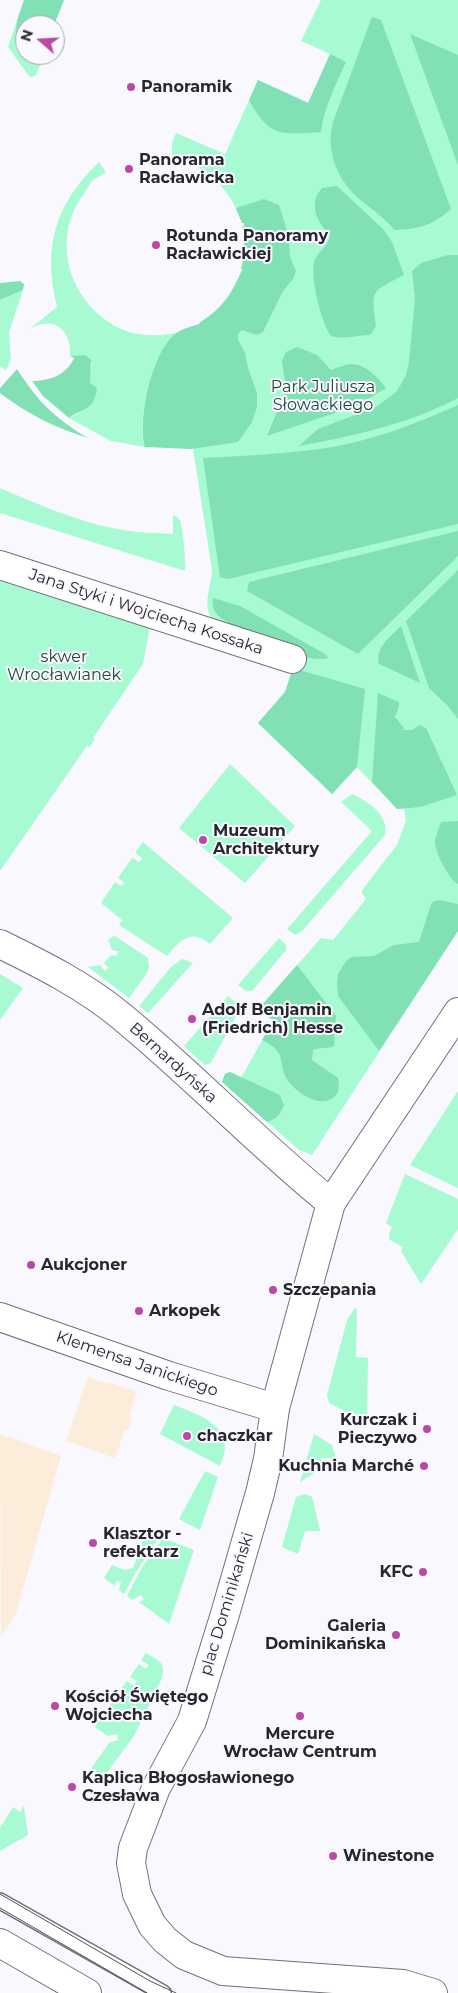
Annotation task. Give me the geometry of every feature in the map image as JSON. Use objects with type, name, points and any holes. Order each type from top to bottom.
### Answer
[{"type":"street","name":"Jana Styki i Wojciecha Kossaka","points":[[0,565],[292,659]]},
{"type":"street","name":"Bernardyńska","points":[[0,944],[77,985],[121,1016],[293,1171],[331,1202]]},
{"type":"street","name":"plac Dominikański","points":[[433,1993],[403,1984],[223,1971],[184,1955],[165,1940],[152,1925],[141,1906],[132,1863],[133,1848],[156,1788],[192,1721],[225,1614],[260,1493],[268,1459],[275,1408],[331,1202],[458,1012]]},
{"type":"street","name":"Klemensa Janickiego","points":[[0,1317],[169,1376],[275,1408]]},
{"type":"street","points":[[3,1947],[87,1993]]},
{"type":"lane","points":[[0,1901],[163,1993]]},
{"type":"shaded area","points":[[88,1377],[137,1392],[129,1417],[132,1418],[128,1430],[125,1430],[115,1458],[66,1441]]},
{"type":"shaded area","points":[[0,1434],[61,1456],[16,1613],[1,1637]]},
{"type":"green space","points":[[24,0],[64,0],[58,15],[19,15]]},
{"type":"green space","points":[[24,0],[64,0],[58,15],[19,15]]},
{"type":"green space","name":"Park Juliusza Słowackiego","points":[[321,0],[458,0],[458,931],[312,1155],[299,1150],[222,1082],[225,1074],[230,1072],[241,1078],[273,1021],[263,1013],[262,1005],[321,938],[333,940],[366,899],[362,890],[397,845],[406,821],[404,809],[397,809],[357,767],[332,794],[258,723],[285,692],[297,655],[216,624],[208,611],[207,605],[212,570],[175,334],[160,357],[148,388],[143,420],[145,447],[111,441],[69,418],[79,413],[93,387],[90,383],[89,375],[92,364],[85,355],[70,356],[70,346],[67,338],[64,331],[58,327],[52,324],[44,324],[27,331],[57,307],[51,265],[52,246],[56,228],[62,211],[72,194],[99,162],[106,172],[93,180],[83,195],[73,214],[67,234],[67,254],[72,274],[80,293],[93,309],[109,322],[129,332],[158,335],[179,332],[200,325],[199,323],[219,307],[229,295],[243,270],[241,269],[246,249],[242,227],[244,223],[242,223],[231,200],[216,180],[196,166],[172,159],[172,143],[176,133],[225,154],[258,80],[309,103],[330,54],[301,41]]},
{"type":"green space","points":[[372,17],[381,20],[451,209],[425,226],[394,230],[347,186],[334,160],[331,141],[333,122]]},
{"type":"green space","points":[[15,26],[15,57],[8,47]]},
{"type":"green space","points":[[410,34],[458,55],[458,165]]},
{"type":"green space","points":[[330,54],[346,62],[334,87],[321,132],[287,133],[271,128],[264,122],[249,100],[258,80],[308,103]]},
{"type":"green space","points":[[21,65],[40,65],[36,75],[29,76]]},
{"type":"green space","points":[[337,186],[384,230],[392,242],[404,275],[385,285],[376,293],[374,305],[376,326],[370,335],[331,336],[323,320],[317,298],[314,276],[315,259],[330,236],[318,219],[315,201],[322,188]]},
{"type":"green space","points":[[264,199],[279,205],[289,237],[290,257],[296,271],[293,279],[283,291],[263,332],[257,335],[242,330],[238,334],[238,340],[245,353],[257,393],[257,407],[252,422],[238,442],[191,449],[145,447],[143,420],[145,404],[148,387],[159,356],[175,334],[200,324],[225,302],[243,270],[241,269],[246,249],[242,227],[244,223],[242,223],[236,208]]},
{"type":"green space","points":[[448,255],[458,255],[458,398],[400,422],[340,438],[299,446],[318,429],[376,407],[396,392],[406,375],[409,362],[415,299],[412,271],[421,263]]},
{"type":"green space","points":[[20,281],[24,284],[23,290],[0,300],[0,283]]},
{"type":"green space","points":[[23,290],[9,332],[11,359],[6,370],[0,366],[0,300]]},
{"type":"green space","points":[[297,347],[317,355],[331,370],[350,364],[365,368],[375,375],[386,388],[358,405],[267,436],[286,390],[282,361],[286,352]]},
{"type":"green space","points":[[85,355],[91,360],[90,383],[97,388],[96,395],[88,408],[69,418],[43,396],[32,381],[45,380],[57,376],[71,364],[74,358],[70,356]]},
{"type":"green space","points":[[17,369],[32,391],[48,408],[66,424],[88,438],[42,420],[0,393],[0,388]]},
{"type":"green space","points":[[458,405],[458,524],[228,579],[220,577],[203,458],[247,456],[338,446],[390,432]]},
{"type":"green space","points":[[0,488],[45,507],[91,523],[129,531],[173,534],[173,515],[179,519],[182,528],[185,571],[0,513]]},
{"type":"green space","points":[[458,531],[458,556],[358,654],[247,591],[249,582]]},
{"type":"green space","points":[[458,570],[458,719],[447,705],[429,688],[406,621]]},
{"type":"green space","name":"skwer Wrocławianek","points":[[0,578],[150,626],[143,664],[93,738],[95,739],[90,747],[87,746],[0,871]]},
{"type":"green space","points":[[213,598],[240,606],[325,654],[328,658],[306,658],[292,654],[226,628],[228,622],[216,613],[213,606]]},
{"type":"green space","points":[[401,626],[420,683],[379,664],[378,658],[381,647]]},
{"type":"green space","points":[[293,668],[365,689],[357,767],[332,794],[258,723],[285,692]]},
{"type":"green space","points":[[378,693],[399,702],[394,718],[404,728],[403,730],[412,730],[419,725],[426,728],[457,795],[420,807],[397,809],[372,782]]},
{"type":"green space","points":[[230,764],[295,826],[245,883],[179,828]]},
{"type":"green space","points":[[352,794],[371,805],[381,815],[384,821],[385,835],[302,931],[295,935],[287,929],[372,831],[341,802]]},
{"type":"green space","points":[[458,821],[458,884],[443,865],[435,842],[441,822]]},
{"type":"green space","points":[[143,842],[233,918],[210,944],[197,937],[186,938],[167,956],[119,925],[122,920],[101,903],[115,882],[121,886],[124,883],[118,878],[132,858],[139,862],[142,858],[135,853]]},
{"type":"green space","points":[[440,900],[458,904],[458,931],[379,1051],[338,996],[338,974],[346,961],[352,957],[374,956],[394,945],[419,942],[431,904],[434,901]]},
{"type":"green space","points":[[112,934],[148,958],[149,968],[147,973],[129,998],[88,967],[100,965],[105,971],[108,968],[104,963],[111,955],[117,956],[118,951],[112,950],[108,940],[114,936]]},
{"type":"green space","points":[[279,938],[286,945],[286,950],[252,991],[246,991],[238,985]]},
{"type":"green space","points":[[182,959],[193,963],[148,1013],[139,1006],[171,967]]},
{"type":"green space","points":[[297,965],[336,1016],[334,1046],[313,1050],[312,1060],[338,1078],[338,1092],[329,1100],[315,1100],[295,1088],[284,1075],[278,1052],[273,1046],[262,1040],[273,1020],[263,1013],[262,1005]]},
{"type":"green space","points":[[0,974],[23,988],[0,1020]]},
{"type":"green space","points":[[228,996],[235,1002],[238,1012],[211,1063],[205,1065],[184,1046]]},
{"type":"green space","points":[[230,1072],[280,1095],[284,1105],[278,1116],[267,1122],[222,1082],[225,1074]]},
{"type":"green space","points":[[458,1091],[458,1188],[410,1165]]},
{"type":"green space","points":[[405,1174],[458,1199],[458,1229],[421,1284],[401,1251],[403,1247],[390,1240],[389,1234],[392,1227],[386,1223]]},
{"type":"green space","points":[[355,1308],[357,1309],[356,1357],[368,1358],[367,1425],[359,1425],[352,1415],[329,1403],[327,1395],[347,1320]]},
{"type":"green space","points":[[174,1405],[206,1419],[219,1431],[225,1447],[220,1466],[160,1434]]},
{"type":"green space","points":[[314,1434],[332,1445],[336,1458],[322,1458],[313,1474],[300,1482]]},
{"type":"green space","points":[[205,1471],[218,1477],[200,1530],[179,1519]]},
{"type":"green space","points":[[305,1494],[311,1496],[313,1500],[320,1531],[305,1531],[298,1554],[282,1547],[296,1497]]},
{"type":"green space","points":[[148,1528],[160,1536],[124,1594],[119,1590],[121,1582],[116,1581],[115,1586],[104,1578],[112,1565],[124,1570],[133,1568]]},
{"type":"green space","points":[[163,1538],[194,1550],[169,1624],[139,1602],[144,1599],[141,1595],[132,1600],[127,1596],[141,1569]]},
{"type":"green space","points":[[146,1653],[158,1660],[162,1665],[162,1678],[134,1736],[100,1782],[88,1773],[109,1743],[118,1740],[117,1734],[108,1736],[95,1727],[103,1715],[111,1720],[114,1715],[107,1710],[115,1697],[123,1702],[126,1698],[118,1693],[127,1681],[134,1686],[137,1681],[130,1677],[139,1664],[146,1669],[149,1665],[141,1660]]},
{"type":"green space","points":[[22,1806],[24,1807],[28,1835],[0,1851],[0,1828],[13,1807],[20,1812],[23,1808]]},
{"type":"tram line","points":[[0,1894],[150,1981],[176,1993]]},
{"type":"tram line","points":[[0,1908],[147,1993]]},
{"type":"place","name":"Panoramik","points":[[131,87]]},
{"type":"place","name":"Panorama Racławicka","points":[[129,169]]},
{"type":"place","name":"Rotunda Panoramy Racławickiej","points":[[156,245]]},
{"type":"place","name":"Muzeum Architektury","points":[[203,840]]},
{"type":"place","name":"Adolf Benjamin (Friedrich) Hesse","points":[[192,1019]]},
{"type":"place","name":"Aukcjoner","points":[[31,1265]]},
{"type":"place","name":"Szczepania","points":[[273,1290]]},
{"type":"place","name":"Arkopek","points":[[139,1311]]},
{"type":"place","name":"Kurczak i Pieczywo","points":[[427,1429]]},
{"type":"place","name":"chaczkar","points":[[187,1436]]},
{"type":"place","name":"Kuchnia Marché","points":[[424,1466]]},
{"type":"place","name":"Klasztor - refektarz","points":[[93,1543]]},
{"type":"place","name":"KFC","points":[[423,1572]]},
{"type":"place","name":"Galeria Dominikańska","points":[[396,1635]]},
{"type":"place","name":"Kościół Świętego Wojciecha","points":[[55,1706]]},
{"type":"place","name":"Mercure Wrocław Centrum","points":[[300,1716]]},
{"type":"place","name":"Kaplica Błogosławionego Czesława","points":[[72,1787]]},
{"type":"place","name":"Winestone","points":[[333,1856]]}]
